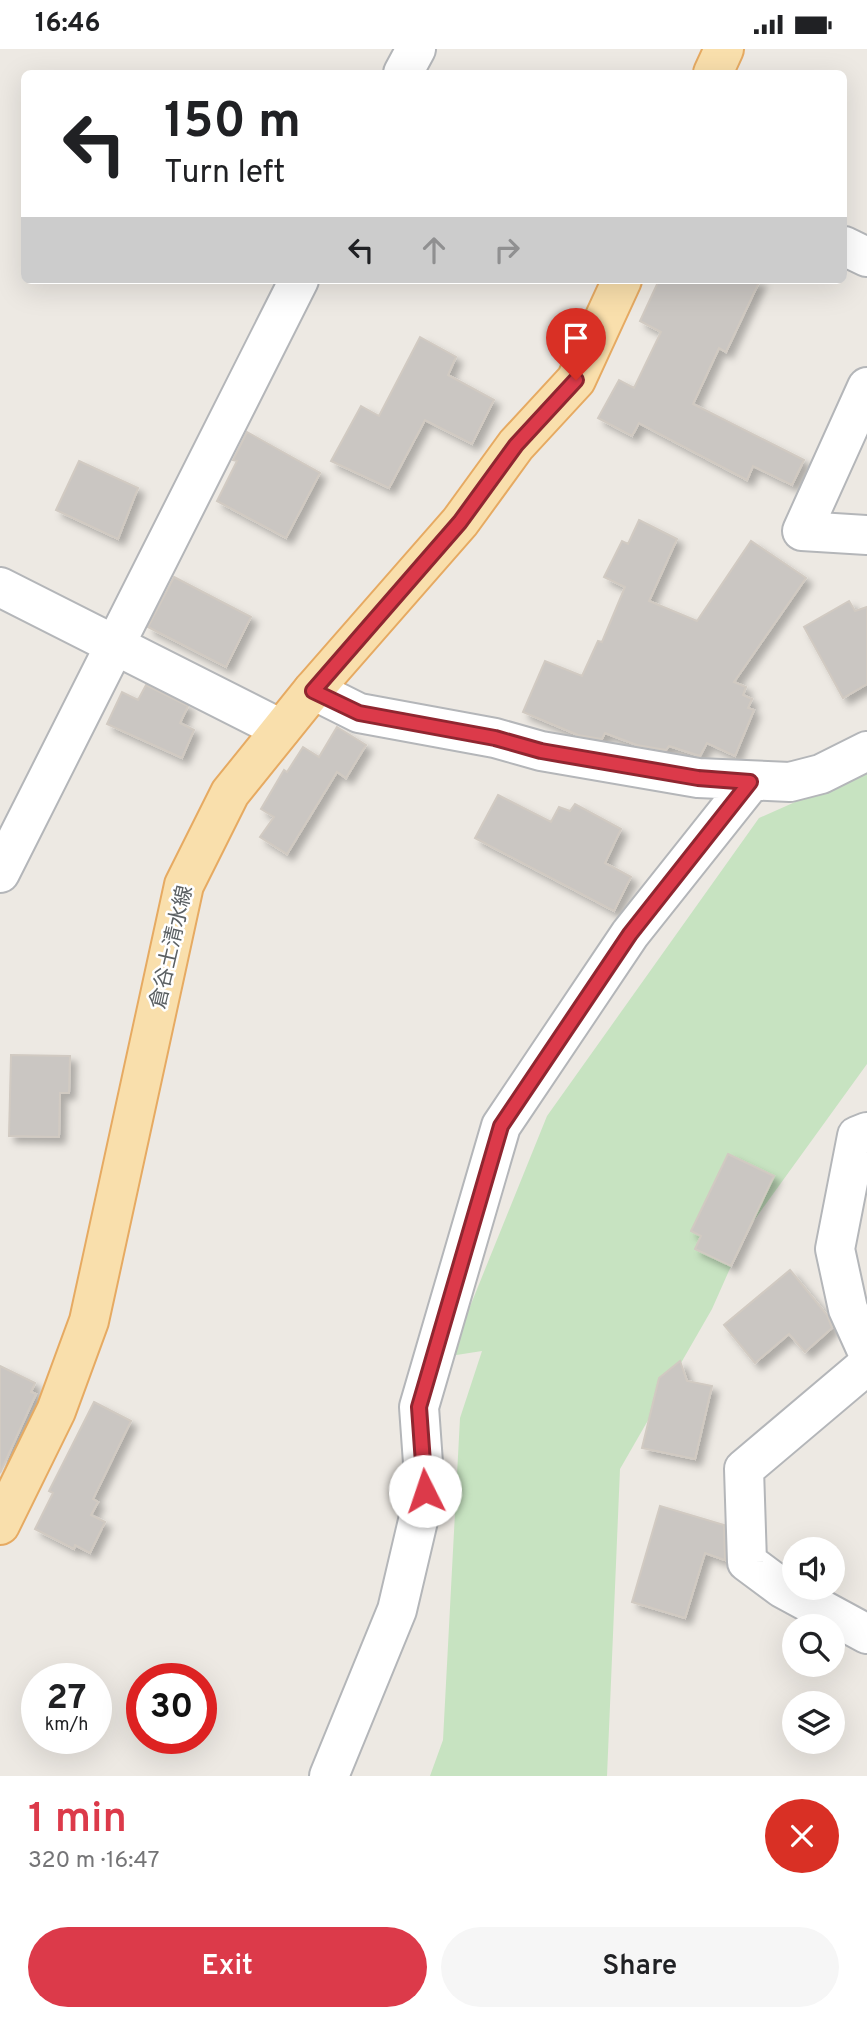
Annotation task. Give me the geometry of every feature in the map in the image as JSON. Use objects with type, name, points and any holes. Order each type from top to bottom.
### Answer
[{"type":"main road","points":[[714,70],[724,49]]},
{"type":"main road","name":"倉谷土清水線","points":[[3,1512],[56,1411],[89,1321],[184,885],[230,793],[313,691],[460,522],[516,445],[576,380],[620,284]]},
{"type":"street","points":[[405,70],[416,49]]},
{"type":"street","points":[[847,247],[867,257]]},
{"type":"street","points":[[2,865],[297,284]]},
{"type":"street","points":[[867,387],[802,531],[867,535]]},
{"type":"street","points":[[0,587],[116,643],[281,729]]},
{"type":"street","points":[[313,691],[359,713],[495,738],[541,751],[698,778],[790,782],[821,775],[867,751]]},
{"type":"street","points":[[329,1776],[397,1610],[425,1491],[419,1407],[501,1126],[630,934],[750,782]]},
{"type":"street","points":[[867,1132],[857,1136],[835,1249],[848,1308],[867,1351]]},
{"type":"street","points":[[867,1365],[744,1469],[747,1562],[782,1588],[867,1635]]},
{"type":"green space","points":[[867,770],[867,1064],[747,1230],[712,1309],[620,1469],[607,1776],[430,1776],[443,1740],[460,1418],[482,1351],[450,1356],[547,1116],[759,818]]},
{"type":"building","points":[[657,284],[758,284],[726,352],[719,348],[693,404],[804,460],[792,485],[753,466],[747,480],[639,423],[632,436],[598,418],[619,380],[634,388],[661,332],[640,321]]},
{"type":"building","points":[[420,337],[456,357],[448,375],[494,400],[472,444],[425,420],[389,488],[331,461],[361,406],[379,416]]},
{"type":"building","points":[[247,432],[320,473],[286,538],[217,501],[237,461],[233,460]]},
{"type":"building","points":[[79,461],[138,488],[118,539],[56,510]]},
{"type":"building","points":[[639,520],[677,539],[649,601],[697,621],[751,541],[806,578],[734,682],[746,687],[743,695],[752,699],[748,708],[754,710],[735,756],[707,743],[700,756],[669,746],[666,750],[637,745],[605,733],[602,739],[578,735],[523,712],[545,661],[582,676],[598,641],[602,642],[625,587],[604,577],[622,541],[628,544]]},
{"type":"building","points":[[174,577],[251,617],[226,667],[148,627]]},
{"type":"building","points":[[849,601],[855,611],[867,607],[867,684],[843,698],[804,627]]},
{"type":"building","points":[[146,685],[188,706],[180,723],[194,730],[182,758],[107,724],[122,692],[138,700]]},
{"type":"building","points":[[337,727],[366,745],[346,778],[337,772],[287,854],[260,837],[274,817],[261,809],[284,770],[287,772],[303,747],[319,757]]},
{"type":"building","points":[[498,795],[551,822],[559,807],[570,811],[575,804],[621,829],[605,863],[631,877],[614,911],[475,838]]},
{"type":"building","points":[[11,1055],[70,1056],[69,1093],[60,1093],[59,1137],[9,1136]]},
{"type":"building","points":[[728,1154],[774,1176],[731,1266],[695,1249],[701,1236],[691,1231]]},
{"type":"building","points":[[790,1270],[827,1315],[832,1328],[805,1352],[789,1334],[755,1363],[724,1325]]},
{"type":"building","points":[[680,1361],[687,1381],[712,1386],[695,1459],[642,1448],[659,1378]]},
{"type":"building","points":[[0,1366],[35,1383],[31,1392],[36,1394],[0,1473]]},
{"type":"building","points":[[94,1402],[131,1421],[93,1499],[98,1502],[91,1515],[105,1522],[90,1553],[75,1545],[74,1549],[35,1529],[53,1493],[49,1491]]},
{"type":"building","points":[[660,1506],[724,1525],[725,1560],[705,1553],[685,1618],[632,1602]]},
{"type":"route","points":[[425,1491],[419,1407],[501,1126],[630,934],[750,782],[698,778],[541,751],[495,738],[359,713],[313,691],[460,522],[516,445],[576,380]]}]
